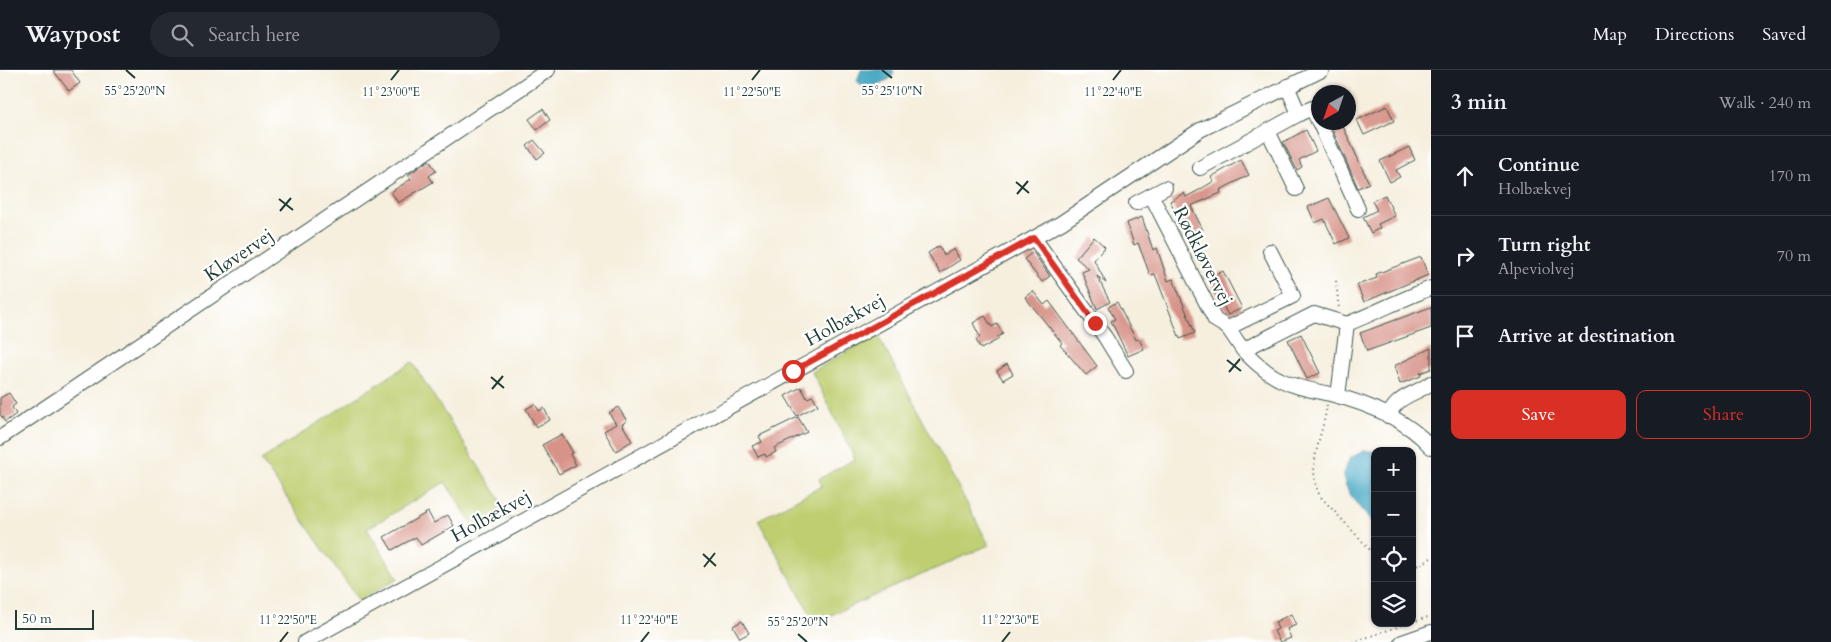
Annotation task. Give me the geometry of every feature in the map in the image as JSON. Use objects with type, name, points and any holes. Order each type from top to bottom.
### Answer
[{"type":"street","name":"Kløvervej","points":[[0,438],[548,70]]},
{"type":"street","name":"Holbækvej","points":[[305,642],[1034,238],[1094,202],[1200,130],[1322,70]]},
{"type":"street","points":[[1287,86],[1300,114]]},
{"type":"street","points":[[1200,168],[1311,108]]},
{"type":"street","points":[[1323,130],[1358,209]]},
{"type":"street","points":[[1268,131],[1296,189]]},
{"type":"street","name":"Rødkløvervej","points":[[1136,203],[1165,188]]},
{"type":"street","name":"Rødkløvervej","points":[[1151,195],[1215,320],[1228,328],[1243,350],[1259,366],[1277,378],[1299,388],[1333,395],[1388,416],[1419,434],[1431,447]]},
{"type":"street","points":[[1034,238],[1106,337],[1126,371]]},
{"type":"street","points":[[1228,328],[1293,296],[1270,250]]},
{"type":"street","points":[[1243,350],[1314,314],[1343,322],[1390,307],[1395,301],[1431,288]]},
{"type":"street","points":[[1333,395],[1343,322]]},
{"type":"street","points":[[1388,416],[1394,404],[1403,397],[1423,389],[1431,383]]},
{"type":"street","points":[[1409,641],[1431,632]]},
{"type":"path","points":[[1336,281],[1343,322]]},
{"type":"path","points":[[1333,395],[1314,458],[1314,484],[1320,496],[1341,517],[1360,542],[1371,552]]},
{"type":"path","points":[[1416,566],[1421,565],[1431,558]]},
{"type":"path","points":[[1416,621],[1431,616]]},
{"type":"path","points":[[1353,642],[1396,627]]},
{"type":"green space","points":[[877,334],[989,545],[815,622],[758,520],[822,486],[819,479],[855,459],[812,372]]},
{"type":"green space","points":[[412,362],[511,517],[478,533],[445,482],[367,529],[398,578],[359,601],[261,460]]},
{"type":"water","points":[[861,70],[893,70],[894,73],[891,78],[867,91],[857,81]]},
{"type":"water","points":[[1364,451],[1371,451],[1371,520],[1355,501],[1346,486],[1344,471],[1350,458]]},
{"type":"building","points":[[53,70],[71,70],[80,83],[69,91]]},
{"type":"building","points":[[1387,106],[1394,121],[1364,135],[1357,120]]},
{"type":"building","points":[[543,109],[550,120],[537,130],[529,119]]},
{"type":"building","points":[[1306,130],[1316,151],[1299,160],[1302,167],[1297,170],[1283,142]]},
{"type":"building","points":[[1333,130],[1345,130],[1369,183],[1358,188]]},
{"type":"building","points":[[534,140],[545,153],[537,159],[527,146]]},
{"type":"building","points":[[1409,147],[1415,160],[1396,170],[1400,177],[1390,182],[1380,161]]},
{"type":"building","points":[[429,160],[436,171],[429,176],[433,182],[398,203],[391,192],[411,179],[408,175]]},
{"type":"building","points":[[1241,160],[1249,175],[1220,190],[1221,193],[1191,206],[1203,230],[1189,237],[1170,201],[1184,193],[1186,197],[1201,189],[1214,181],[1211,177]]},
{"type":"building","points":[[1385,195],[1395,216],[1378,224],[1380,228],[1371,233],[1363,217],[1377,210],[1372,201]]},
{"type":"building","points":[[1329,198],[1349,238],[1336,244],[1324,219],[1315,223],[1308,207]]},
{"type":"building","points":[[1142,217],[1153,250],[1157,248],[1168,281],[1173,279],[1195,333],[1180,339],[1155,274],[1150,275],[1138,243],[1134,245],[1127,223]]},
{"type":"building","points":[[1094,237],[1105,247],[1094,260],[1106,283],[1097,276],[1110,302],[1097,309],[1082,272],[1089,269],[1076,258]]},
{"type":"building","points":[[939,246],[944,255],[954,249],[960,260],[940,273],[928,253]]},
{"type":"building","points":[[1033,252],[1050,276],[1042,282],[1024,259]]},
{"type":"building","points":[[1421,257],[1428,275],[1364,302],[1357,285],[1377,278],[1376,274]]},
{"type":"building","points":[[1223,271],[1242,308],[1228,315],[1209,279]]},
{"type":"building","points":[[1033,291],[1044,305],[1049,301],[1097,366],[1086,375],[1060,345],[1062,343],[1025,297]]},
{"type":"building","points":[[1117,302],[1136,340],[1139,339],[1144,349],[1128,356],[1111,321],[1115,319],[1108,307]]},
{"type":"building","points":[[1431,307],[1431,328],[1367,351],[1360,333]]},
{"type":"building","points":[[985,316],[992,327],[997,324],[1003,334],[997,337],[999,339],[981,349],[976,340],[980,337],[973,323]]},
{"type":"building","points":[[1301,334],[1320,373],[1307,379],[1288,340]]},
{"type":"building","points":[[1431,348],[1431,369],[1420,373],[1421,376],[1400,384],[1394,366]]},
{"type":"building","points":[[1007,364],[1013,374],[1003,380],[997,371]]},
{"type":"building","points":[[801,387],[807,398],[813,396],[818,405],[797,416],[785,396]]},
{"type":"building","points":[[9,393],[16,404],[12,407],[16,414],[5,422],[0,414],[0,398]]},
{"type":"building","points":[[535,404],[539,411],[544,408],[550,420],[536,427],[526,409]]},
{"type":"building","points":[[618,407],[627,421],[622,424],[632,441],[616,451],[604,431],[616,424],[609,413]]},
{"type":"building","points":[[798,417],[807,432],[774,448],[776,452],[766,457],[765,454],[758,457],[752,446],[762,442],[759,436]]},
{"type":"building","points":[[562,434],[573,453],[570,454],[576,465],[559,474],[542,445]]},
{"type":"building","points":[[428,512],[434,523],[448,515],[454,526],[421,545],[416,537],[392,550],[384,537]]},
{"type":"building","points":[[1291,614],[1296,625],[1287,629],[1291,638],[1280,642],[1274,631],[1278,629],[1275,622]]},
{"type":"building","points":[[742,621],[749,633],[740,638],[733,626]]},
{"type":"route","points":[[793,371],[1034,238],[1095,323]]}]
